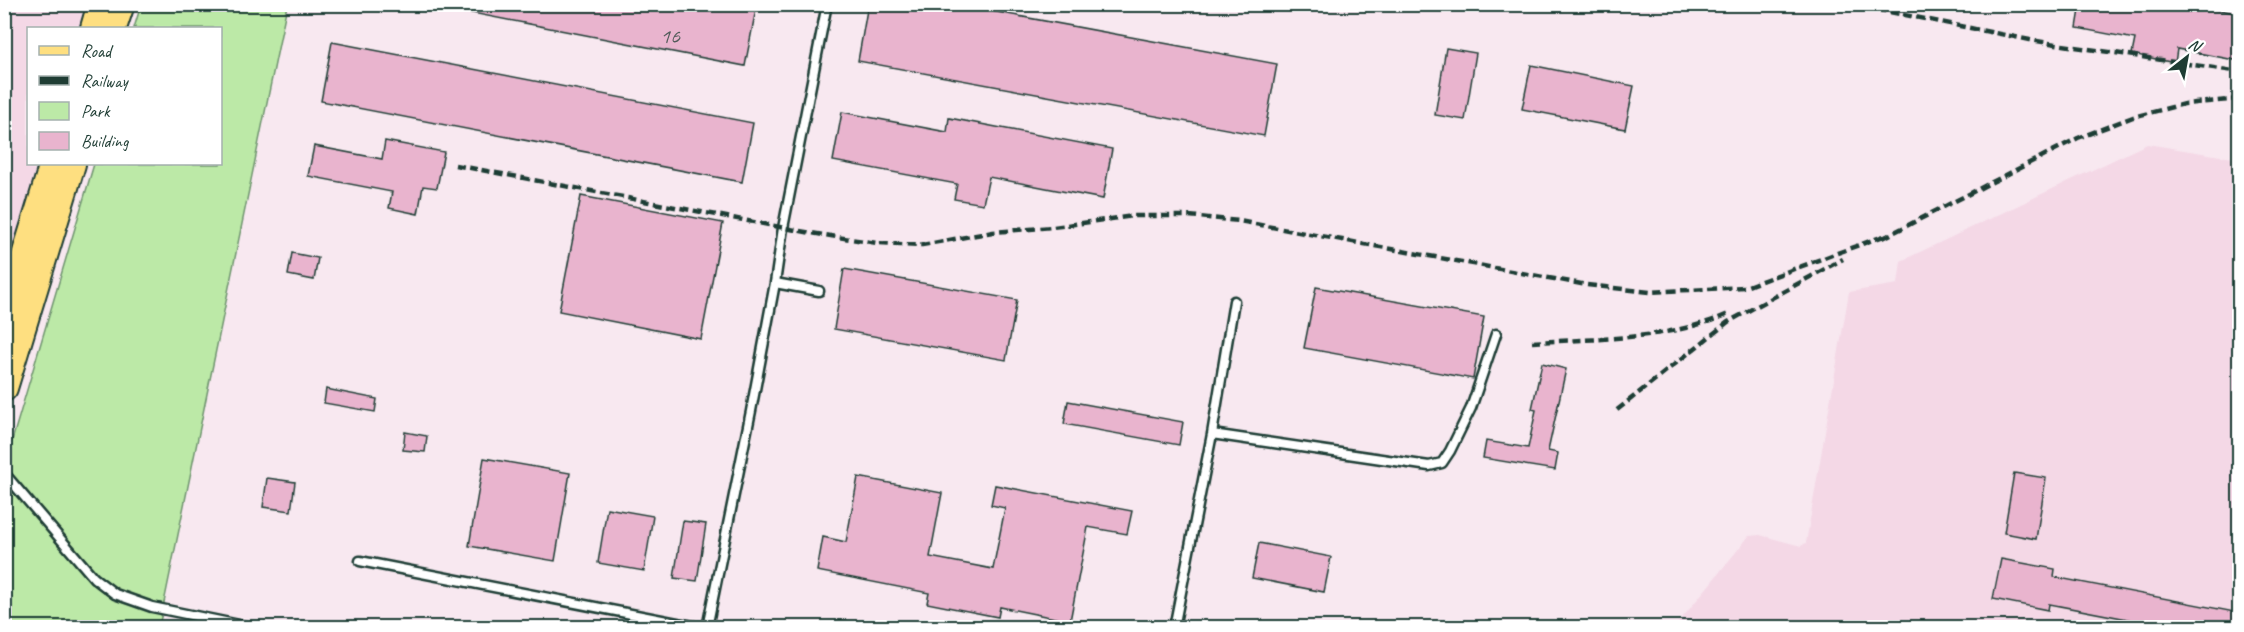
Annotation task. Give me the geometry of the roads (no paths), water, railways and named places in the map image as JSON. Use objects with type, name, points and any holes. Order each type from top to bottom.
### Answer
[{"type":"main road","points":[[94,27],[102,4]]},
{"type":"main road","points":[[113,27],[121,4]]},
{"type":"main road","points":[[4,325],[53,165]]},
{"type":"main road","points":[[4,388],[10,353],[72,165]]},
{"type":"lane","points":[[360,561],[705,627],[775,284],[783,228],[827,4]]},
{"type":"lane","points":[[775,284],[819,291]]},
{"type":"lane","points":[[1174,627],[1212,434],[1234,301]]},
{"type":"lane","points":[[1212,434],[1429,466],[1442,463],[1471,408],[1496,334]]},
{"type":"lane","points":[[4,472],[94,578],[115,594],[152,607],[254,627]]},
{"type":"railway","points":[[1850,4],[2030,40],[2240,72]]},
{"type":"railway","points":[[1883,238],[2078,138],[2133,117],[2184,104],[2240,99]]},
{"type":"railway","points":[[455,165],[811,233],[877,243],[922,245],[993,232],[1053,227],[1133,216],[1189,216],[1239,221],[1587,285],[1650,292],[1745,287],[1889,234]]},
{"type":"railway","points":[[1617,410],[1728,322],[1843,259]]},
{"type":"railway","points":[[1532,342],[1608,339],[1658,333],[1707,322],[1731,313]]}]
